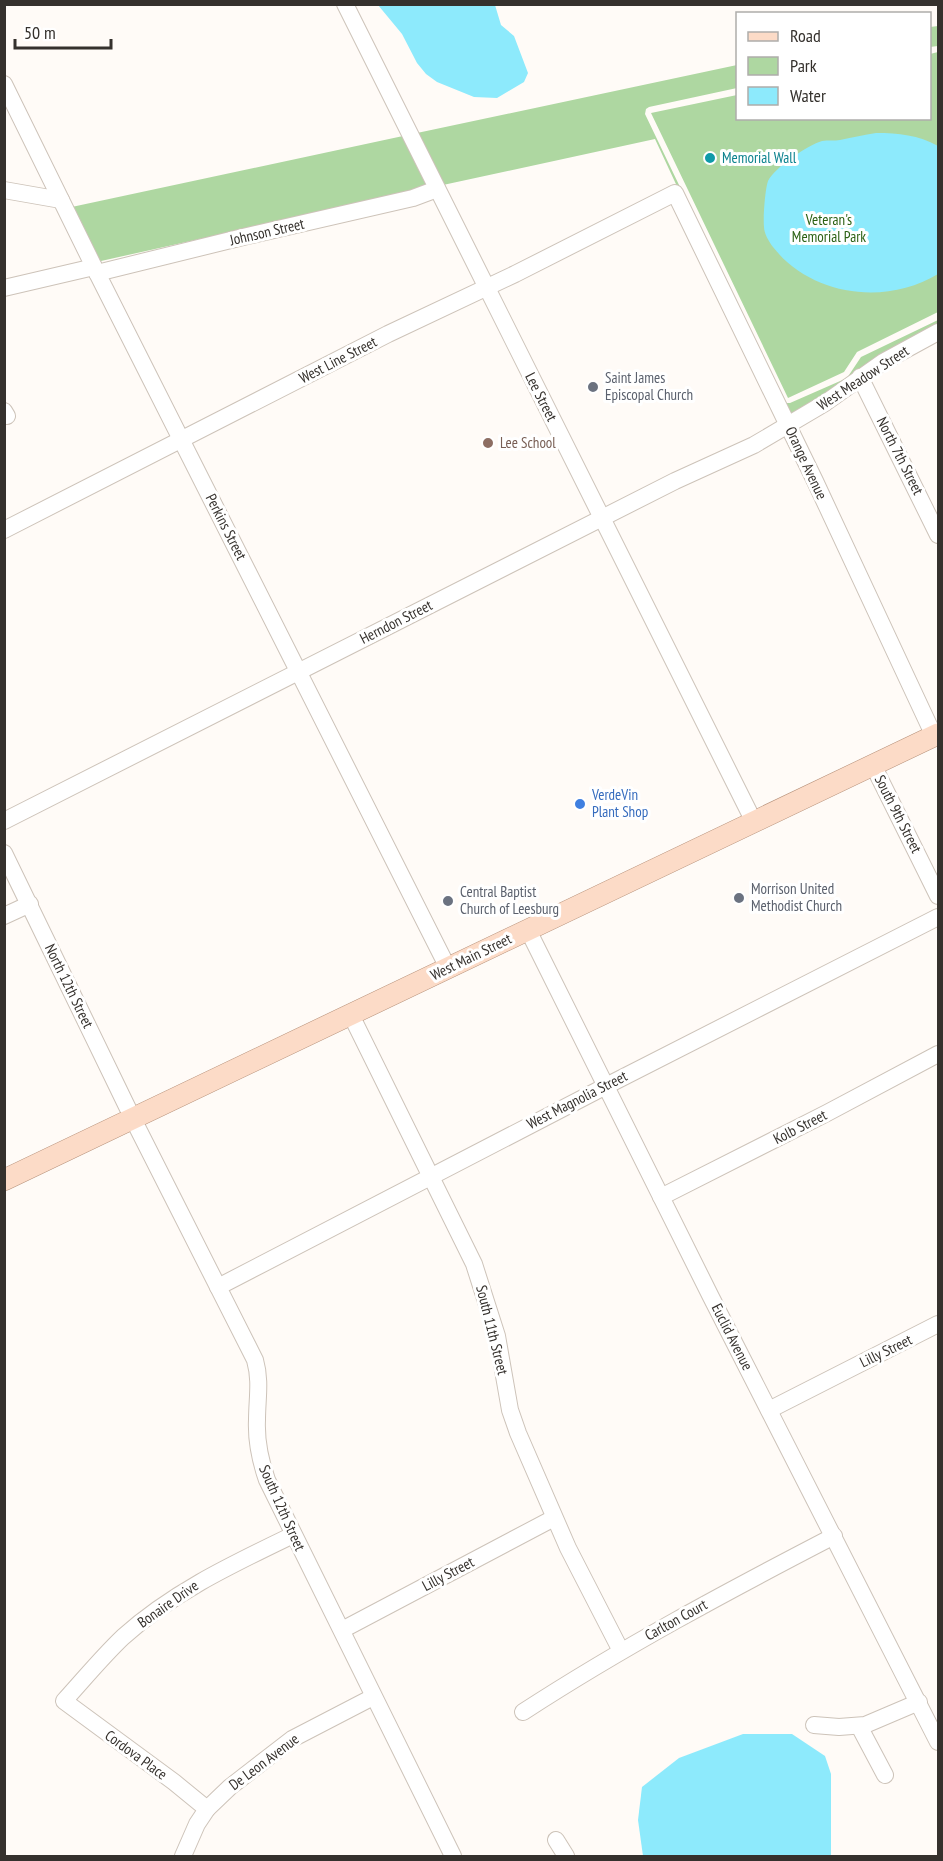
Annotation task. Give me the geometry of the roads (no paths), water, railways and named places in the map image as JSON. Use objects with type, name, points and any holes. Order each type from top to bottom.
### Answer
[{"type":"main road","name":"West Main Street","points":[[4,1180],[936,735]]},
{"type":"street","name":"Lee Street","points":[[345,4],[754,822]]},
{"type":"street","name":"Perkins Street","points":[[4,84],[95,270],[448,968]]},
{"type":"street","name":"Johnson Street","points":[[4,288],[243,237],[413,198],[437,189]]},
{"type":"street","points":[[4,190],[61,200]]},
{"type":"street","name":"West Line Street","points":[[4,530],[378,339],[486,288],[674,193]]},
{"type":"street","name":"Orange Avenue","points":[[674,193],[684,209],[789,426],[936,735]]},
{"type":"street","name":"West Meadow Street","points":[[789,426],[883,362],[939,332]]},
{"type":"street","name":"North 7th Street","points":[[860,377],[939,535]]},
{"type":"street","name":"Herndon Street","points":[[4,821],[675,481],[754,445],[789,426]]},
{"type":"street","name":"South 9th Street","points":[[873,765],[939,896]]},
{"type":"street","name":"North 12th Street","points":[[4,853],[133,1119]]},
{"type":"street","points":[[4,916],[30,904]]},
{"type":"street","name":"West Magnolia Street","points":[[218,1287],[939,916]]},
{"type":"street","name":"Euclid Avenue","points":[[528,930],[661,1197],[939,1742]]},
{"type":"street","name":"South 11th Street","points":[[351,1015],[477,1272],[497,1336],[510,1410],[554,1518],[621,1651]]},
{"type":"street","name":"Kolb Street","points":[[661,1197],[939,1054]]},
{"type":"street","name":"South 12th Street","points":[[133,1119],[257,1367],[260,1387],[257,1420],[260,1461],[293,1535],[342,1630],[451,1856]]},
{"type":"street","name":"Lilly Street","points":[[769,1410],[939,1324]]},
{"type":"street","name":"Lilly Street","points":[[342,1630],[554,1518]]},
{"type":"street","name":"Bonaire Drive","points":[[64,1701],[104,1656],[146,1618],[187,1589],[293,1535]]},
{"type":"street","name":"Carlton Court","points":[[523,1712],[621,1651],[716,1597],[834,1536]]},
{"type":"street","name":"De Leon Avenue","points":[[183,1857],[197,1824],[207,1809],[264,1759],[292,1739],[373,1698]]},
{"type":"street","name":"Cordova Place","points":[[64,1701],[207,1809]]},
{"type":"street","points":[[814,1725],[859,1726],[889,1717],[919,1702]]},
{"type":"street","points":[[859,1726],[885,1775]]},
{"type":"street","points":[[556,1840],[566,1857]]},
{"type":"water","points":[[378,5],[495,5],[501,25],[514,36],[528,73],[524,82],[497,98],[474,97],[437,82],[417,63],[402,34]]},
{"type":"water","points":[[876,133],[908,135],[938,146],[938,274],[918,284],[896,290],[850,291],[828,286],[789,264],[767,237],[764,229],[764,210],[768,181],[777,169],[792,157],[822,141]]},
{"type":"water","points":[[743,1734],[792,1734],[825,1756],[831,1774],[831,1856],[643,1856],[638,1820],[642,1787],[679,1758]]},
{"type":"place","name":"Memorial Wall","points":[[710,158]]},
{"type":"place","name":"Saint James Episcopal Church","points":[[593,387]]},
{"type":"place","name":"Lee School","points":[[488,443]]},
{"type":"place","name":"VerdeVin Plant Shop","points":[[580,804]]},
{"type":"place","name":"Morrison United Methodist Church","points":[[739,898]]},
{"type":"place","name":"Central Baptist Church of Leesburg","points":[[448,901]]},
{"type":"park label","name":"Veteran's Memorial Park","points":[[829,228]]}]
